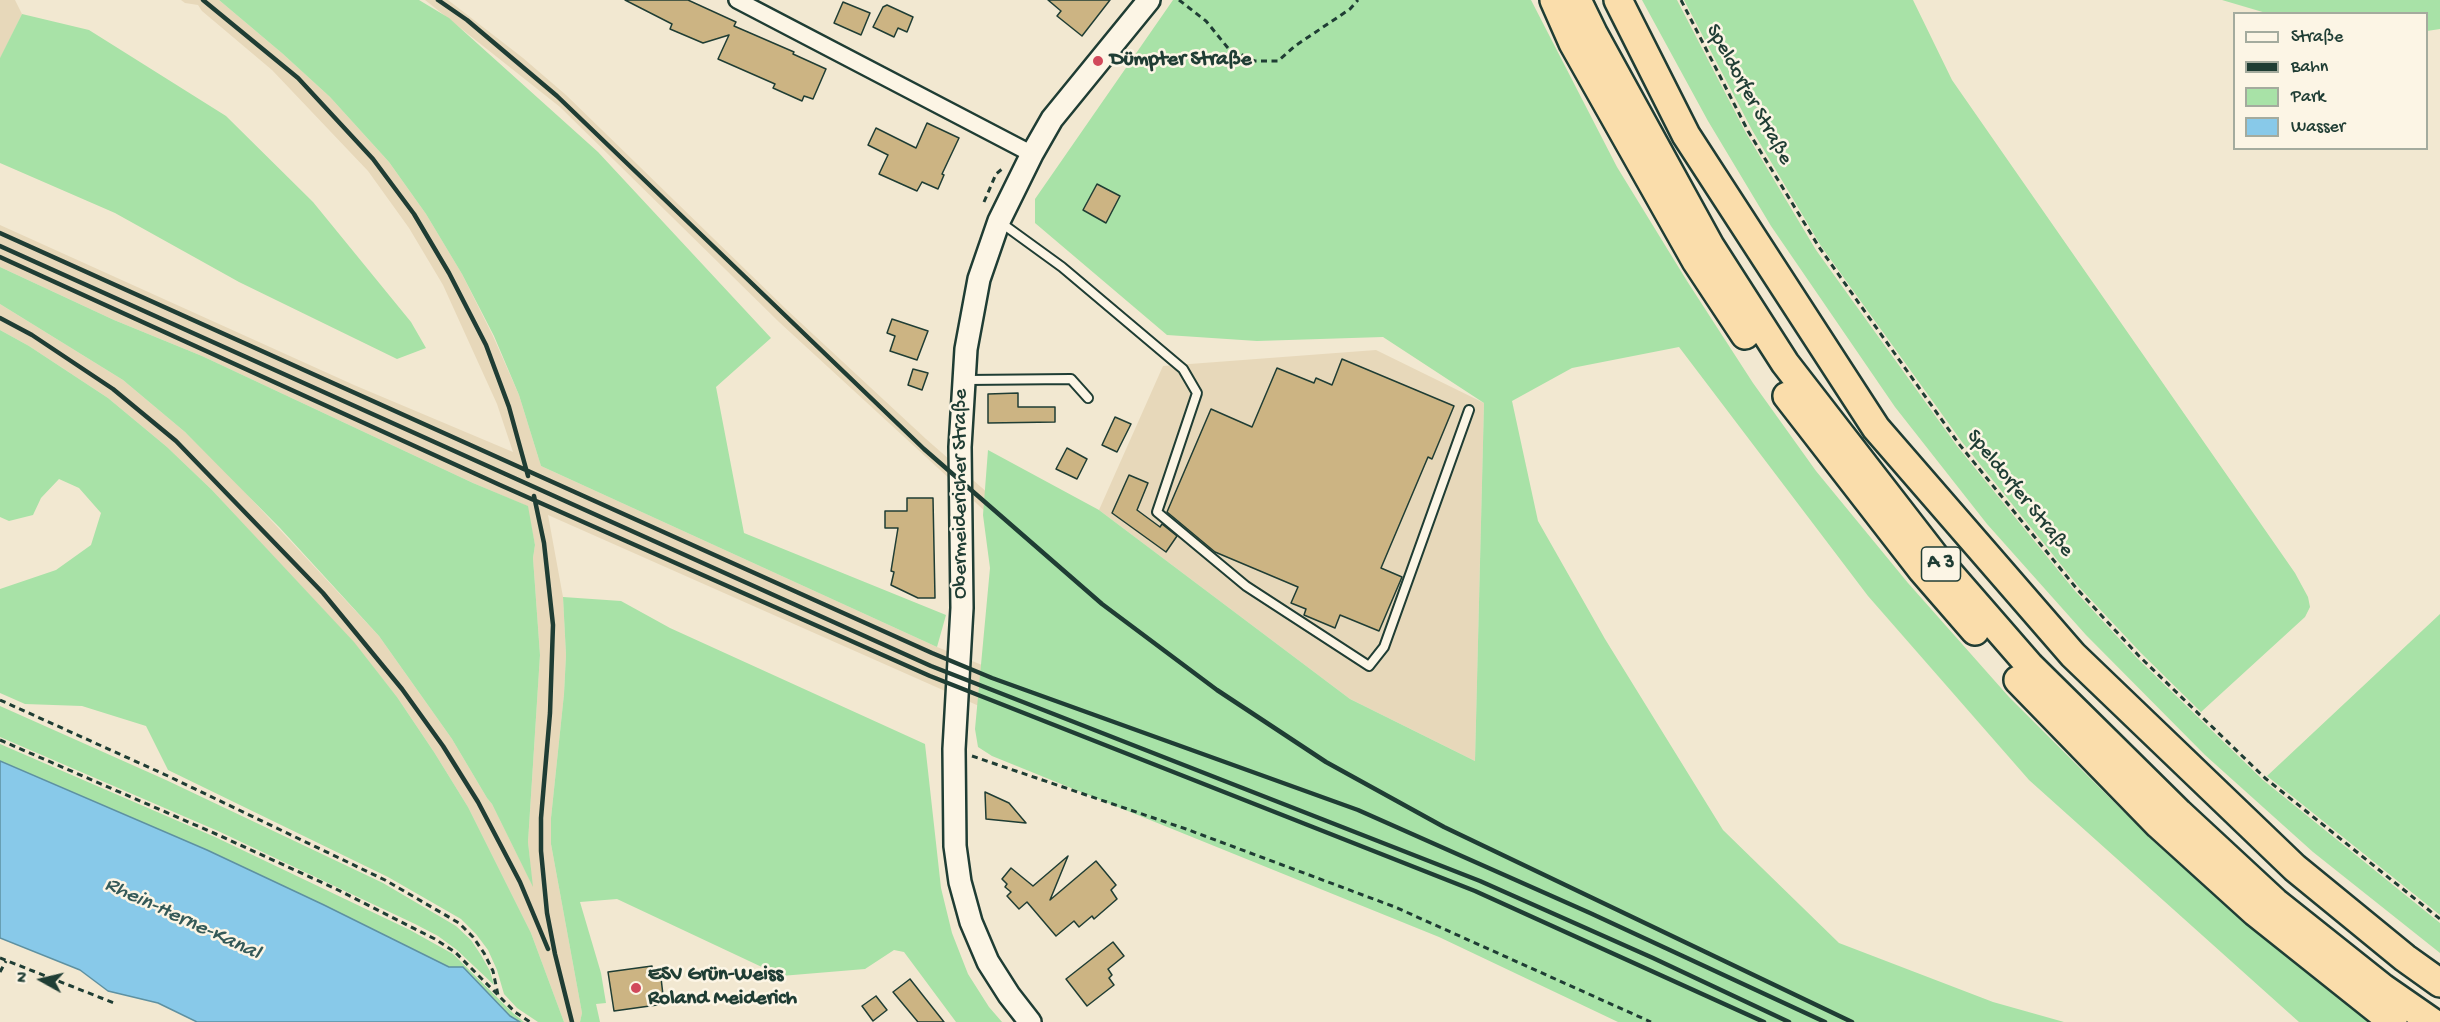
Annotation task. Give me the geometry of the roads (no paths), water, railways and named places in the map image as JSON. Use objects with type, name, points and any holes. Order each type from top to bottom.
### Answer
[{"type":"highway","name":"A 3","points":[[1554,0],[1573,43],[1696,261],[1770,373],[1922,570],[2015,677],[2159,825],[2255,912],[2393,1022]]},
{"type":"highway","name":"A 3","points":[[1577,0],[1710,246],[1773,344],[1792,373],[1936,558],[2030,666],[2179,813],[2275,902],[2383,988],[2432,1022]]},
{"type":"highway","name":"A 3","points":[[1617,0],[1686,135],[1876,428],[2073,655],[2295,868],[2405,958],[2440,983]]},
{"type":"main road","name":"Obermeidericher Straße","points":[[1030,1022],[988,962],[971,922],[960,882],[955,846],[954,749],[962,608],[960,447],[966,349],[979,279],[999,221],[1032,154],[1052,119],[1149,0]]},
{"type":"street","points":[[737,0],[1032,154]]},
{"type":"lane","points":[[999,221],[1062,267],[1183,369],[1197,393],[1157,512],[1246,586],[1369,666],[1384,647],[1469,410]]},
{"type":"lane","points":[[963,380],[1071,379],[1088,398]]},
{"type":"water","name":"Rhein-Herne-Kanal","points":[[0,761],[207,850],[449,967],[463,967],[510,1016],[520,1022],[197,1022],[158,1003],[108,991],[80,970],[0,938]]},
{"type":"railway","points":[[203,0],[298,78],[373,159],[414,214],[449,273],[486,345],[509,407],[528,476]]},
{"type":"railway","points":[[438,0],[467,20],[557,96],[924,449],[1102,604],[1217,690],[1326,762],[1444,827],[1852,1022]]},
{"type":"railway","points":[[0,233],[932,653],[992,678],[1358,810],[1590,913],[1825,1022]]},
{"type":"railway","points":[[0,246],[931,666],[1480,881],[1789,1022]]},
{"type":"railway","points":[[0,257],[500,485],[930,676],[1475,891],[1764,1022]]},
{"type":"railway","points":[[0,318],[32,335],[113,389],[176,441],[323,593],[402,689],[443,746],[478,802],[520,882],[548,949]]},
{"type":"railway","points":[[534,496],[544,543],[553,625],[541,851],[547,913],[572,1022]]},
{"type":"place","name":"Dümpter Straße","points":[[1098,61]]},
{"type":"place","name":"ESV Grün-Weiss Roland Meiderich","points":[[636,988]]}]
